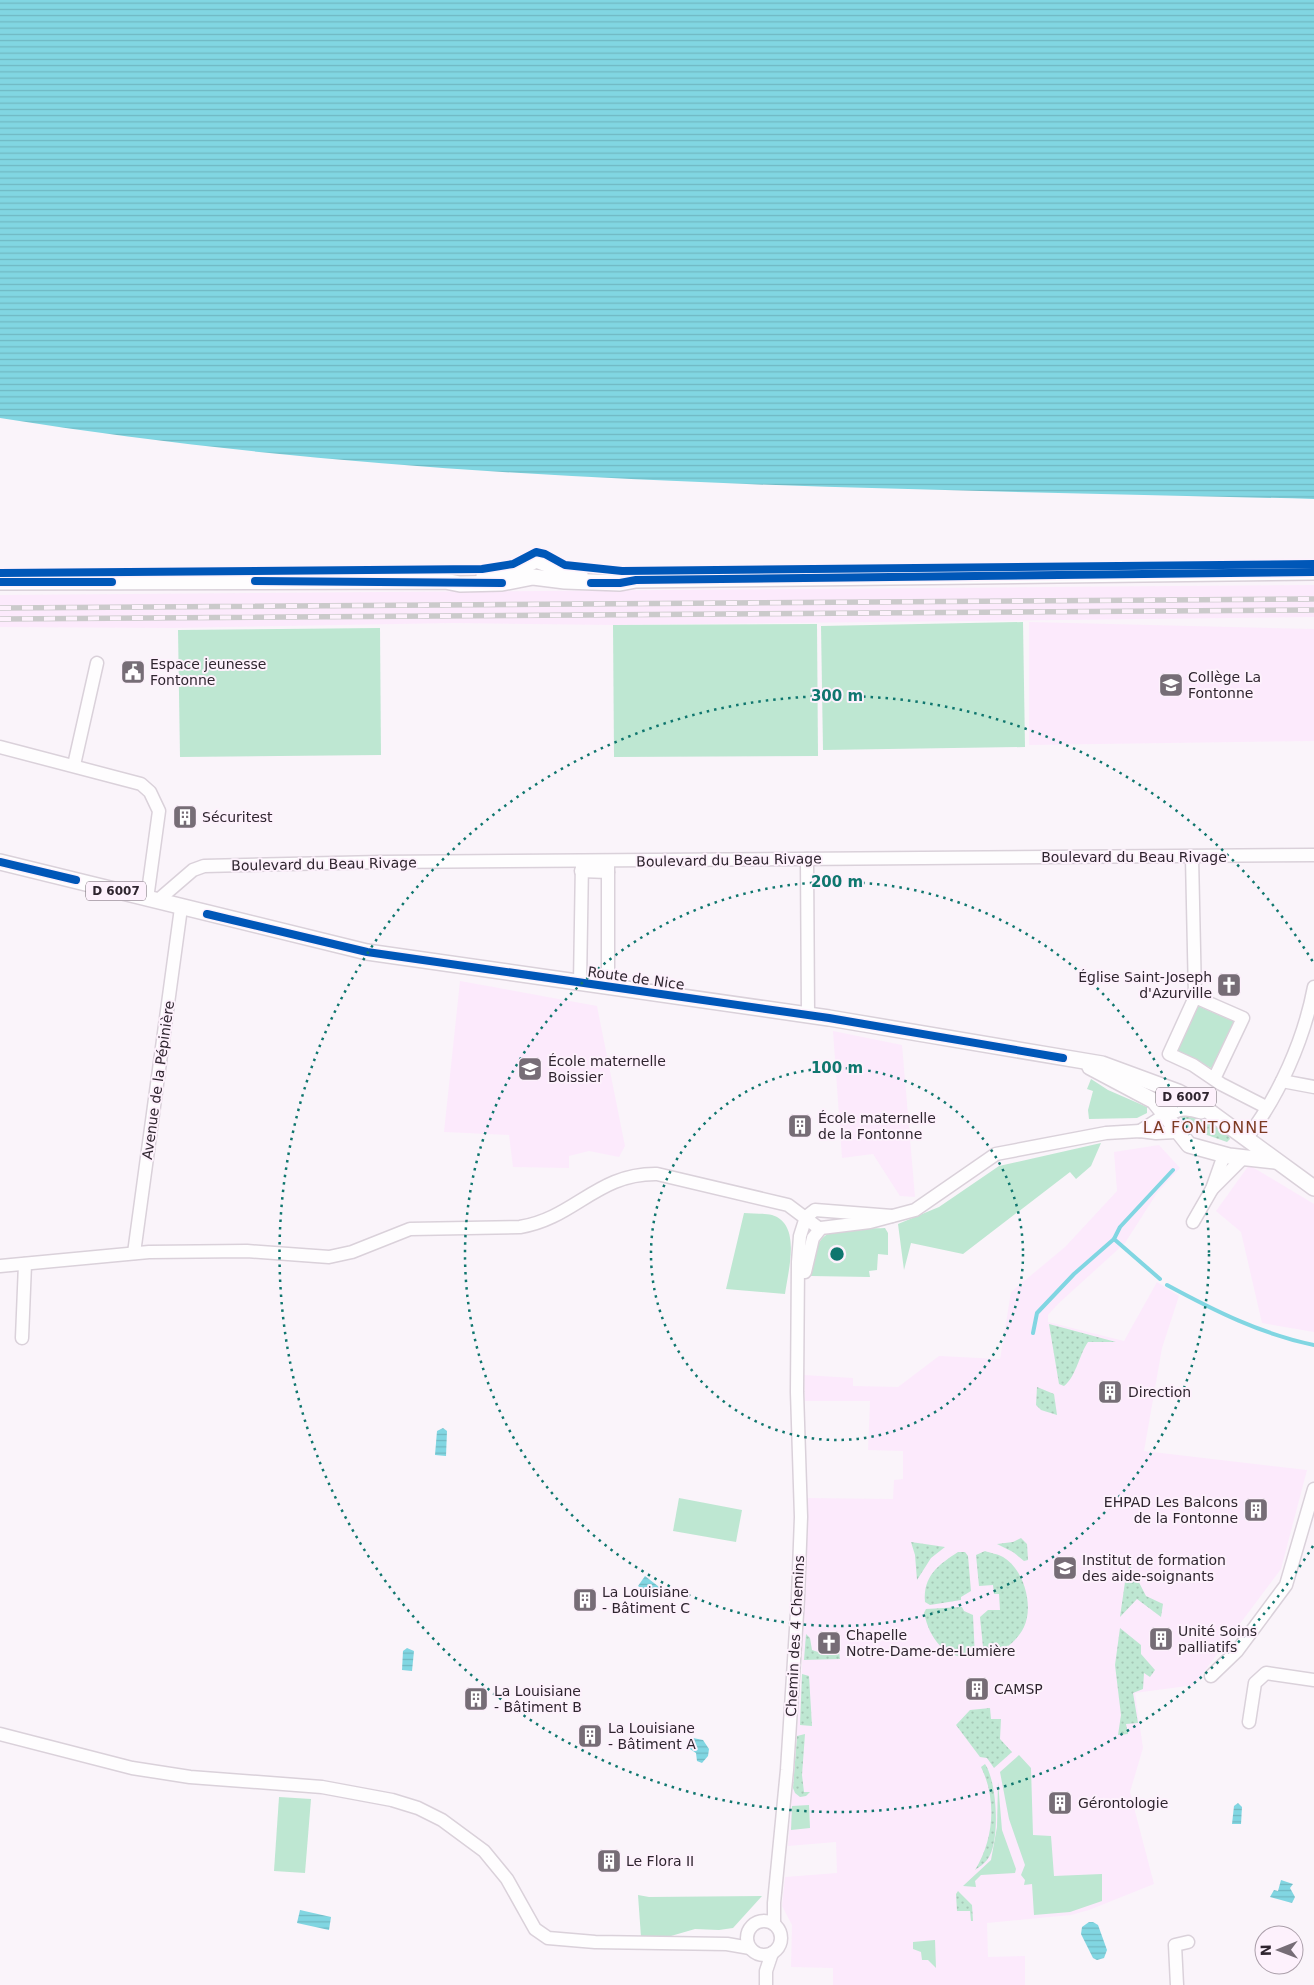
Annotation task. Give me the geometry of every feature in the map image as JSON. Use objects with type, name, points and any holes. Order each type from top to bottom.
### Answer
[{"type":"main road","points":[[0,582],[445,581],[460,577],[489,576],[537,570],[636,580],[1314,572]]},
{"type":"main road","name":"Route de Nice","points":[[0,862],[181,908],[367,952],[808,1015],[1081,1062]]},
{"type":"main road","name":"D 6007","points":[[1081,1062],[1118,1069],[1178,1092],[1314,1188]]},
{"type":"main road","name":"D 6007","points":[[1081,1062],[1154,1100],[1176,1132],[1189,1145],[1224,1155],[1276,1161]]},
{"type":"main road","points":[[1165,1115],[1176,1109],[1191,1106],[1210,1113]]},
{"type":"main road","points":[[1243,1158],[1246,1139]]},
{"type":"main road","name":"D 6007","points":[[1204,1149],[1226,1149],[1246,1139]]},
{"type":"street","points":[[74,765],[97,663]]},
{"type":"street","points":[[0,747],[74,765],[140,784],[150,792],[159,811],[152,900]]},
{"type":"street","name":"Boulevard du Beau Rivage","points":[[152,900],[193,870],[204,866],[381,862],[608,867],[807,859],[1314,855]]},
{"type":"street","points":[[1192,857],[1195,997],[1169,1054],[1194,1065],[1214,1079],[1266,1106]]},
{"type":"street","points":[[807,859],[808,1015]]},
{"type":"street","points":[[580,983],[581,867]]},
{"type":"street","points":[[608,867],[608,987]]},
{"type":"street","name":"Avenue de la Pépinière","points":[[134,1253],[181,908]]},
{"type":"street","points":[[1246,1139],[1282,1081],[1309,1012],[1314,987]]},
{"type":"street","points":[[1195,997],[1243,1018],[1214,1079]]},
{"type":"street","points":[[1282,1081],[1314,1087]]},
{"type":"street","points":[[1140,1130],[1165,1115]]},
{"type":"street","points":[[0,1266],[134,1253],[222,1250],[329,1257],[352,1252],[410,1228],[520,1227],[537,1224],[549,1220],[606,1184],[636,1174],[657,1174],[788,1205],[820,1229],[915,1210],[996,1154],[1106,1133],[1140,1130],[1156,1133],[1176,1132]]},
{"type":"street","points":[[1193,1222],[1212,1189],[1224,1155]]},
{"type":"street","points":[[1212,1189],[1243,1158]]},
{"type":"street","points":[[806,1217],[815,1210],[892,1216]]},
{"type":"street","name":"Chemin des 4 Chemins","points":[[769,1922],[774,1903],[787,1770],[798,1598],[801,1517],[797,1368],[798,1262],[800,1236],[806,1217]]},
{"type":"street","name":"Chemin des 4 Chemins","points":[[797,1368],[805,1263],[813,1238],[820,1229]]},
{"type":"street","points":[[22,1338],[25,1264]]},
{"type":"street","points":[[1210,1676],[1237,1651],[1286,1585],[1314,1489]]},
{"type":"street","points":[[1249,1722],[1255,1683],[1266,1673],[1314,1680]]},
{"type":"street","points":[[0,1734],[132,1768],[190,1777],[322,1787],[392,1800],[418,1808],[442,1820],[484,1851],[507,1879],[535,1929],[548,1938],[595,1942],[727,1944],[754,1951],[764,1956],[772,1953]]},
{"type":"street","points":[[727,1944],[748,1931],[756,1923],[769,1922],[780,1930],[781,1942],[772,1953],[766,1971],[766,1985]]},
{"type":"street","points":[[748,1931],[748,1943],[766,1971]]},
{"type":"street","points":[[1177,1985],[1175,1945],[1188,1942]]},
{"type":"shaded area","points":[[1314,585],[1314,617],[613,625],[453,623],[173,628],[0,627],[0,595]]},
{"type":"shaded area","name":"Collège La Fontonne","points":[[1029,622],[1314,629],[1314,741],[1029,745]]},
{"type":"shaded area","name":"École maternelle Boissier","points":[[460,981],[597,1006],[625,1146],[619,1157],[589,1151],[569,1156],[569,1168],[513,1167],[509,1135],[444,1132]]},
{"type":"shaded area","points":[[833,1031],[902,1045],[915,1197],[900,1196],[873,1154],[842,1158]]},
{"type":"shaded area","points":[[1159,1145],[1180,1168],[1157,1193],[1125,1243],[1058,1304],[1048,1315],[1048,1322],[1124,1341],[1157,1282],[1179,1296],[1162,1348],[1144,1451],[1307,1470],[1281,1569],[1194,1685],[1135,1693],[1143,1748],[1130,1792],[1154,1884],[1089,1910],[1071,1915],[987,1923],[988,1957],[1025,1956],[1025,1985],[833,1985],[833,1968],[791,1967],[792,1925],[782,1906],[785,1877],[837,1873],[836,1842],[788,1846],[802,1669],[807,1498],[893,1499],[894,1480],[903,1479],[903,1451],[868,1450],[870,1401],[805,1401],[804,1375],[853,1378],[853,1386],[898,1387],[939,1356],[1000,1359],[1011,1292],[1065,1247],[1117,1191],[1114,1152]]},
{"type":"shaded area","points":[[1249,1165],[1314,1204],[1314,1332],[1262,1323],[1241,1232],[1216,1211]]},
{"type":"green space","points":[[1023,622],[1025,747],[823,750],[821,626]]},
{"type":"green space","points":[[817,624],[818,756],[614,757],[613,625]]},
{"type":"green space","points":[[380,628],[381,755],[180,757],[178,630]]},
{"type":"green space","points":[[1198,1006],[1235,1022],[1213,1069],[1177,1051]]},
{"type":"green space","points":[[1091,1079],[1108,1090],[1147,1107],[1147,1113],[1137,1118],[1089,1119],[1088,1110],[1093,1091],[1087,1089]]},
{"type":"green space","points":[[1189,1110],[1228,1132],[1230,1139],[1227,1142],[1190,1129],[1180,1116]]},
{"type":"green space","points":[[1101,1143],[1091,1166],[1076,1179],[1070,1172],[963,1254],[911,1243],[904,1270],[898,1224],[939,1207],[999,1166]]},
{"type":"green space","points":[[744,1213],[772,1215],[781,1220],[787,1228],[791,1249],[785,1294],[726,1289]]},
{"type":"green space","points":[[885,1228],[888,1233],[888,1255],[878,1254],[877,1270],[869,1271],[870,1277],[811,1276],[813,1258],[818,1245],[824,1237],[842,1229]]},
{"type":"green space","points":[[1049,1324],[1116,1342],[1088,1342],[1072,1377],[1064,1386],[1059,1384]]},
{"type":"green space","points":[[1037,1387],[1054,1394],[1057,1415],[1041,1410],[1036,1405]]},
{"type":"green space","points":[[679,1498],[742,1510],[736,1542],[673,1531]]},
{"type":"green space","points":[[1021,1538],[1027,1544],[1028,1560],[1024,1561],[1013,1552],[997,1544],[1013,1542]]},
{"type":"green space","points":[[911,1542],[945,1547],[931,1558],[917,1580],[915,1555]]},
{"type":"green space","points":[[985,1551],[1003,1557],[1017,1570],[1025,1589],[1028,1609],[1024,1627],[1017,1638],[1002,1650],[984,1657],[980,1617],[988,1610],[1000,1610],[999,1594],[994,1594],[993,1585],[979,1586],[976,1555]]},
{"type":"green space","points":[[958,1552],[965,1552],[968,1556],[971,1591],[961,1597],[961,1600],[930,1605],[925,1602],[926,1585],[929,1578],[938,1567]]},
{"type":"green space","points":[[1130,1565],[1146,1596],[1163,1604],[1161,1617],[1137,1599],[1120,1617],[1126,1575]]},
{"type":"green space","points":[[962,1607],[964,1611],[973,1615],[975,1658],[955,1655],[940,1646],[930,1632],[924,1613],[926,1609]]},
{"type":"green space","points":[[1120,1628],[1141,1645],[1141,1654],[1155,1670],[1150,1677],[1144,1673],[1143,1689],[1133,1693],[1138,1723],[1126,1724],[1128,1734],[1118,1735],[1121,1715],[1115,1665]]},
{"type":"green space","points":[[806,1634],[810,1638],[812,1650],[818,1652],[839,1651],[840,1659],[804,1660]]},
{"type":"green space","points":[[802,1674],[809,1676],[812,1726],[800,1725]]},
{"type":"green space","points":[[990,1708],[991,1719],[1001,1719],[1000,1739],[1012,1752],[994,1768],[987,1758],[980,1757],[956,1725],[970,1710]]},
{"type":"green space","points":[[805,1734],[802,1775],[804,1792],[810,1792],[806,1796],[800,1797],[793,1788],[797,1736]]},
{"type":"green space","points":[[1019,1755],[1031,1768],[1033,1835],[1051,1836],[1054,1876],[1102,1874],[1102,1901],[1070,1912],[1034,1915],[1032,1884],[1024,1885],[1025,1880],[1021,1875],[1025,1865],[1009,1819],[1000,1772]]},
{"type":"green space","points":[[985,1764],[989,1772],[995,1797],[996,1827],[991,1852],[986,1861],[975,1870],[986,1846],[991,1819],[989,1792],[981,1767]]},
{"type":"green space","points":[[998,1782],[1002,1830],[1016,1869],[1015,1873],[981,1875],[975,1881],[976,1887],[963,1886],[991,1860],[997,1827]]},
{"type":"green space","points":[[279,1797],[311,1799],[305,1873],[274,1871]]},
{"type":"green space","points":[[809,1805],[810,1828],[791,1830],[792,1806]]},
{"type":"green space","points":[[958,1891],[972,1905],[973,1921],[971,1921],[970,1911],[957,1911],[956,1894]]},
{"type":"green space","points":[[638,1895],[649,1897],[762,1896],[733,1928],[719,1930],[695,1929],[671,1936],[641,1937]]},
{"type":"green space","points":[[935,1940],[936,1968],[928,1960],[922,1960],[921,1952],[913,1949],[913,1942]]},
{"type":"water","points":[[0,0],[1314,0],[1314,499],[820,487],[491,471],[327,458],[163,441],[0,418]]},
{"type":"water","points":[[443,1428],[447,1431],[446,1456],[435,1455],[437,1431]]},
{"type":"water","points":[[645,1576],[663,1590],[656,1599],[638,1586]]},
{"type":"water","points":[[407,1648],[414,1651],[412,1671],[402,1670],[403,1651]]},
{"type":"water","points":[[693,1738],[703,1740],[709,1749],[708,1756],[702,1763],[697,1761],[696,1753],[687,1747],[689,1741]]},
{"type":"water","points":[[1238,1803],[1242,1807],[1241,1824],[1232,1824],[1234,1806]]},
{"type":"water","points":[[1281,1880],[1293,1884],[1290,1888],[1295,1897],[1292,1903],[1270,1897],[1274,1890],[1278,1891]]},
{"type":"water","points":[[300,1910],[331,1917],[329,1930],[297,1923]]},
{"type":"water","points":[[1089,1922],[1098,1925],[1107,1950],[1104,1958],[1097,1960],[1093,1958],[1081,1934],[1082,1927]]},
{"type":"waterway","points":[[1160,1279],[1114,1239],[1120,1227],[1173,1170]]},
{"type":"waterway","points":[[1033,1333],[1037,1313],[1074,1274],[1114,1239]]},
{"type":"waterway","points":[[1167,1285],[1239,1321],[1275,1335],[1314,1345]]},
{"type":"railway","points":[[0,608],[1314,599]]},
{"type":"railway","points":[[0,619],[1314,610]]},
{"type":"cycle path","points":[[0,573],[482,569],[513,564],[536,552],[545,554],[565,565],[622,571],[1314,564]]},
{"type":"cycle path","points":[[591,583],[620,583],[636,580],[1314,572]]},
{"type":"cycle path","points":[[255,581],[502,583]]},
{"type":"cycle path","points":[[0,582],[112,582]]},
{"type":"cycle path","points":[[0,862],[76,880]]},
{"type":"cycle path","points":[[207,914],[367,952],[829,1018],[1063,1058]]},
{"type":"place","name":"Espace jeunesse Fontonne","points":[[133,672]]},
{"type":"place","name":"Collège La Fontonne","points":[[1171,685]]},
{"type":"place","name":"Sécuritest","points":[[185,817]]},
{"type":"place","name":"Église Saint-Joseph d'Azurville","points":[[1229,985]]},
{"type":"place","name":"École maternelle Boissier","points":[[530,1069]]},
{"type":"place","name":"École maternelle de la Fontonne","points":[[800,1126]]},
{"type":"place","name":"Direction","points":[[1110,1392]]},
{"type":"place","name":"EHPAD Les Balcons de la Fontonne","points":[[1256,1510]]},
{"type":"place","name":"Institut de formation des aide-soignants","points":[[1065,1568]]},
{"type":"place","name":"La Louisiane - Bâtiment C","points":[[585,1600]]},
{"type":"place","name":"Unité Soins palliatifs","points":[[1161,1639]]},
{"type":"place","name":"Chapelle Notre-Dame-de-Lumière","points":[[829,1643]]},
{"type":"place","name":"CAMSP","points":[[977,1689]]},
{"type":"place","name":"La Louisiane - Bâtiment B","points":[[476,1699]]},
{"type":"place","name":"La Louisiane - Bâtiment A","points":[[590,1736]]},
{"type":"place","name":"Gérontologie","points":[[1060,1803]]},
{"type":"place","name":"Le Flora II","points":[[609,1861]]},
{"type":"district","name":"LA FONTONNE","points":[[1206,1127]]}]
